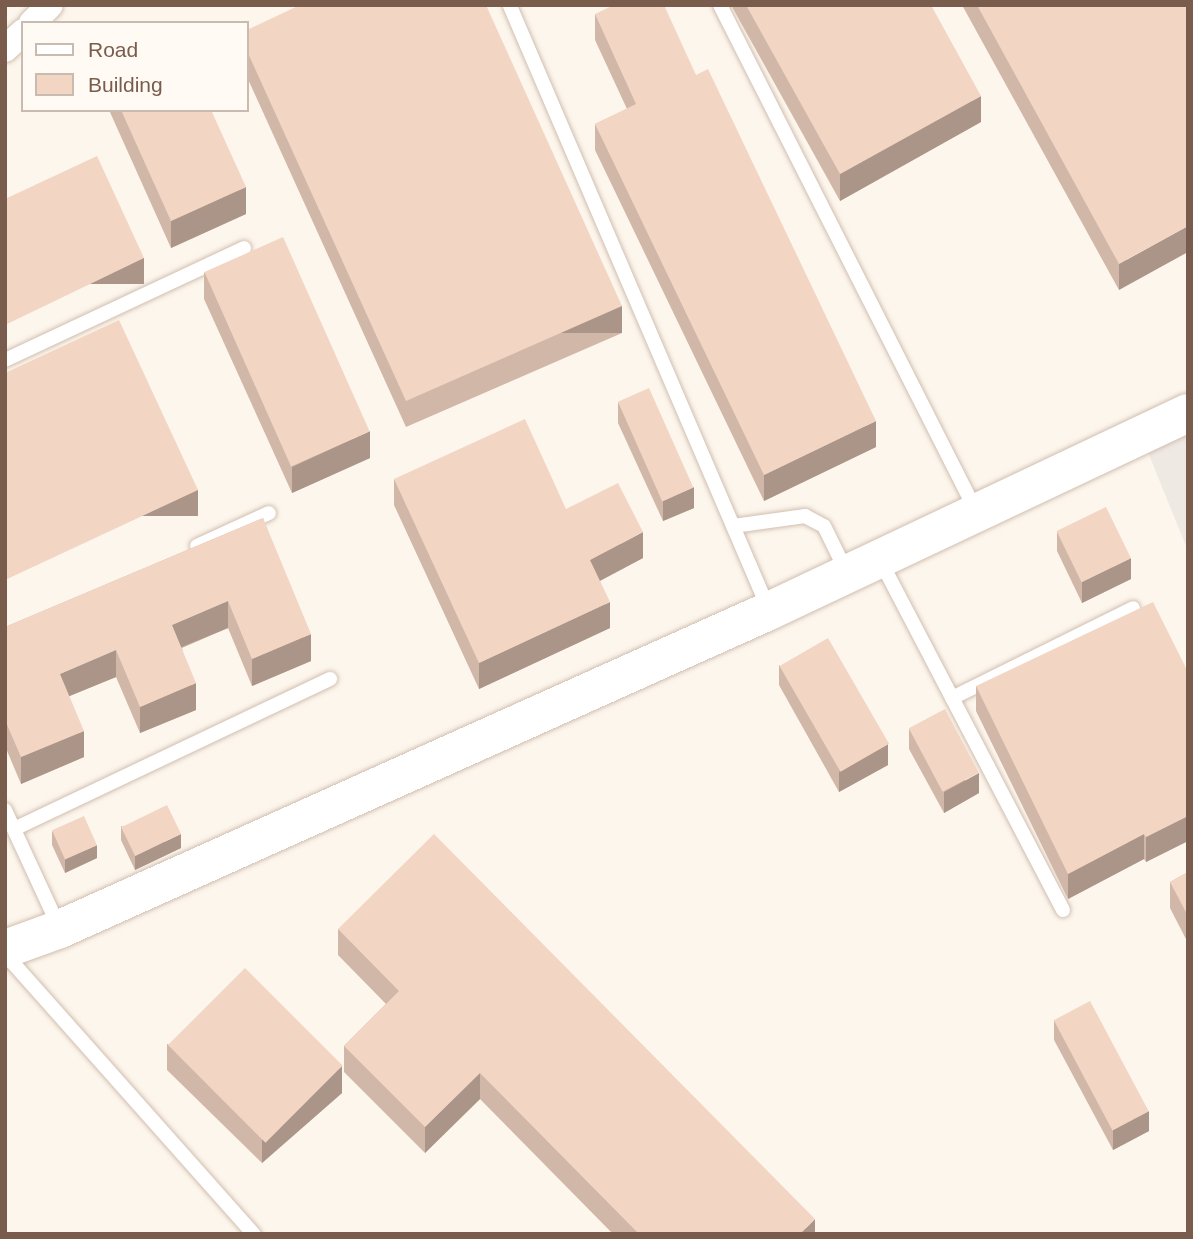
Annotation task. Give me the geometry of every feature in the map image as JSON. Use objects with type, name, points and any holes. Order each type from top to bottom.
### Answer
[{"type":"street","points":[[34,21],[50,5]]},
{"type":"street","points":[[5,49],[21,34]]},
{"type":"street","points":[[5,951],[60,929],[769,611],[1188,413]]},
{"type":"lane","points":[[720,5],[977,512]]},
{"type":"lane","points":[[510,6],[769,611]]},
{"type":"lane","points":[[5,360],[244,248]]},
{"type":"lane","points":[[181,554],[269,513]]},
{"type":"lane","points":[[733,526],[805,516],[824,526],[863,567],[952,698],[1063,910]]},
{"type":"lane","points":[[952,698],[1133,608]]},
{"type":"lane","points":[[14,829],[330,679]]},
{"type":"lane","points":[[5,810],[60,929]]},
{"type":"lane","points":[[5,951],[254,1234]]},
{"type":"shaded area","points":[[1188,412],[1188,551],[1141,435]]},
{"type":"building","points":[[300,5],[486,5],[622,306],[406,401],[248,53],[248,30]]},
{"type":"building","points":[[614,5],[664,5],[696,75],[708,69],[876,421],[764,475],[595,124],[636,104],[595,14]]},
{"type":"building","points":[[746,5],[931,5],[981,96],[840,174]]},
{"type":"building","points":[[977,5],[1188,5],[1188,226],[1119,264]]},
{"type":"building","points":[[122,112],[212,112],[246,187],[171,221]]},
{"type":"building","points":[[97,156],[144,258],[5,325],[5,199]]},
{"type":"building","points":[[283,237],[370,432],[291,467],[204,272]]},
{"type":"building","points":[[119,320],[198,490],[5,580],[5,373]]},
{"type":"building","points":[[649,388],[693,488],[662,501],[618,402]]},
{"type":"building","points":[[525,419],[566,509],[618,483],[643,532],[590,560],[610,602],[479,663],[394,479]]},
{"type":"building","points":[[1106,507],[1131,558],[1082,582],[1057,531]]},
{"type":"building","points":[[263,518],[311,634],[252,659],[228,601],[172,625],[196,683],[140,707],[116,650],[60,674],[84,731],[21,757],[5,720],[5,627]]},
{"type":"building","points":[[1153,602],[1188,672],[1188,816],[1146,837],[1144,834],[1068,874],[976,686]]},
{"type":"building","points":[[828,638],[889,744],[841,772],[780,666]]},
{"type":"building","points":[[945,709],[979,773],[943,792],[909,728]]},
{"type":"building","points":[[167,805],[181,834],[135,856],[121,827]]},
{"type":"building","points":[[84,816],[97,845],[65,859],[52,830]]},
{"type":"building","points":[[434,834],[815,1219],[800,1234],[639,1234],[480,1073],[425,1127],[344,1046],[399,991],[338,929]]},
{"type":"building","points":[[1188,872],[1188,916],[1170,882]]},
{"type":"building","points":[[245,968],[343,1066],[266,1143],[168,1045]]},
{"type":"building","points":[[1090,1001],[1149,1111],[1112,1131],[1054,1020]]}]
